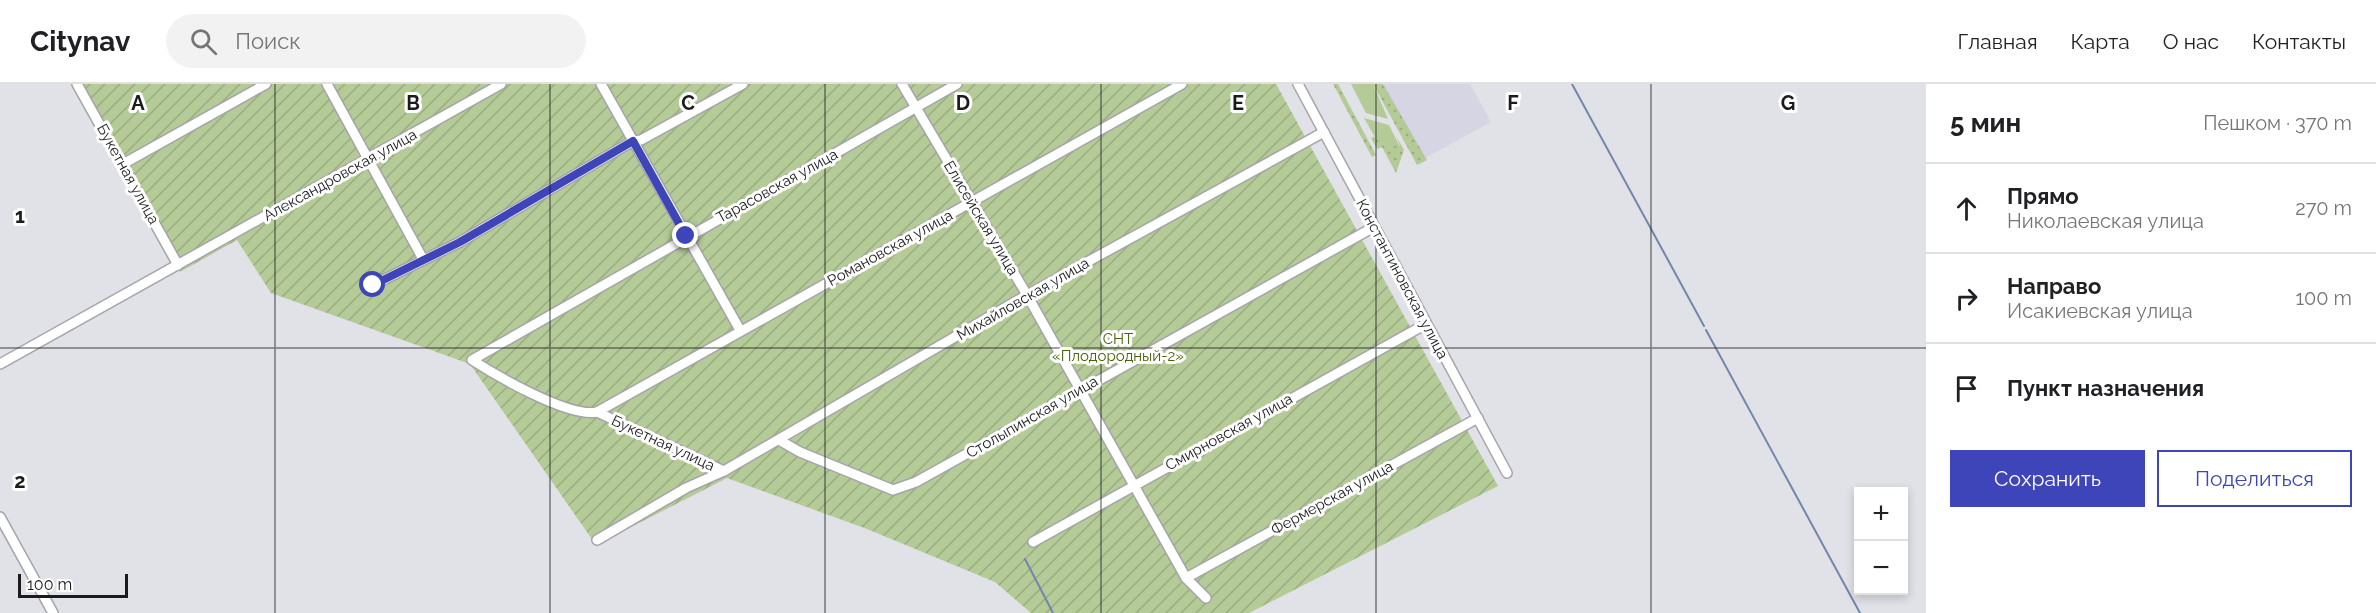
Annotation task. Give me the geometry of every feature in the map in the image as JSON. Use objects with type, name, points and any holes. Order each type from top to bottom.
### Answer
[{"type":"street","name":"Букетная улица","points":[[77,84],[178,265]]},
{"type":"street","points":[[123,164],[266,84]]},
{"type":"street","points":[[327,84],[423,259]]},
{"type":"street","name":"Александровская улица","points":[[0,364],[369,160],[501,84]]},
{"type":"street","points":[[601,84],[740,330]]},
{"type":"street","points":[[373,285],[460,242],[633,141],[641,140],[743,84]]},
{"type":"street","name":"Елисейская улица","points":[[902,84],[1027,295],[1186,578],[1206,598]]},
{"type":"street","name":"Тарасовская улица","points":[[472,360],[686,236],[957,84]]},
{"type":"street","name":"Романовская улица","points":[[597,411],[1182,84]]},
{"type":"street","name":"Константиновская улица","points":[[1298,84],[1507,473]]},
{"type":"street","name":"Михайловская улица","points":[[724,471],[1027,295],[1324,132]]},
{"type":"street","name":"Столыпинская улица","points":[[778,440],[800,452],[893,490],[916,482],[1374,227]]},
{"type":"street","name":"Смирновская улица","points":[[1033,542],[1426,324]]},
{"type":"street","name":"Букетная улица","points":[[472,360],[499,377],[576,412],[597,411],[724,471]]},
{"type":"street","name":"Фермерская улица","points":[[1186,578],[1478,418]]},
{"type":"street","points":[[597,540],[686,488],[724,471]]},
{"type":"street","points":[[0,517],[53,613]]},
{"type":"shaded area","points":[[1383,84],[1470,84],[1491,122],[1423,159]]},
{"type":"green space","name":"СНТ «Плодородный-2»","points":[[75,84],[1276,84],[1498,486],[1249,613],[1031,613],[995,582],[867,529],[727,478],[596,545],[470,364],[271,293],[237,240],[180,272]]},
{"type":"green space","points":[[1333,84],[1338,84],[1376,155],[1372,157]]},
{"type":"green space","points":[[1351,84],[1373,84],[1388,119],[1366,113]]},
{"type":"green space","points":[[1373,84],[1383,84],[1427,160],[1417,165]]},
{"type":"green space","points":[[1364,118],[1389,125],[1400,147],[1376,139]]},
{"type":"green space","points":[[1396,136],[1404,150],[1396,173],[1382,147],[1377,149],[1371,138],[1400,146]]},
{"type":"waterway","points":[[1572,84],[1704,326]]},
{"type":"waterway","points":[[1706,330],[1860,613]]},
{"type":"waterway","points":[[1025,559],[1053,613]]},
{"type":"route","points":[[373,285],[460,242],[633,141],[686,236]]}]
